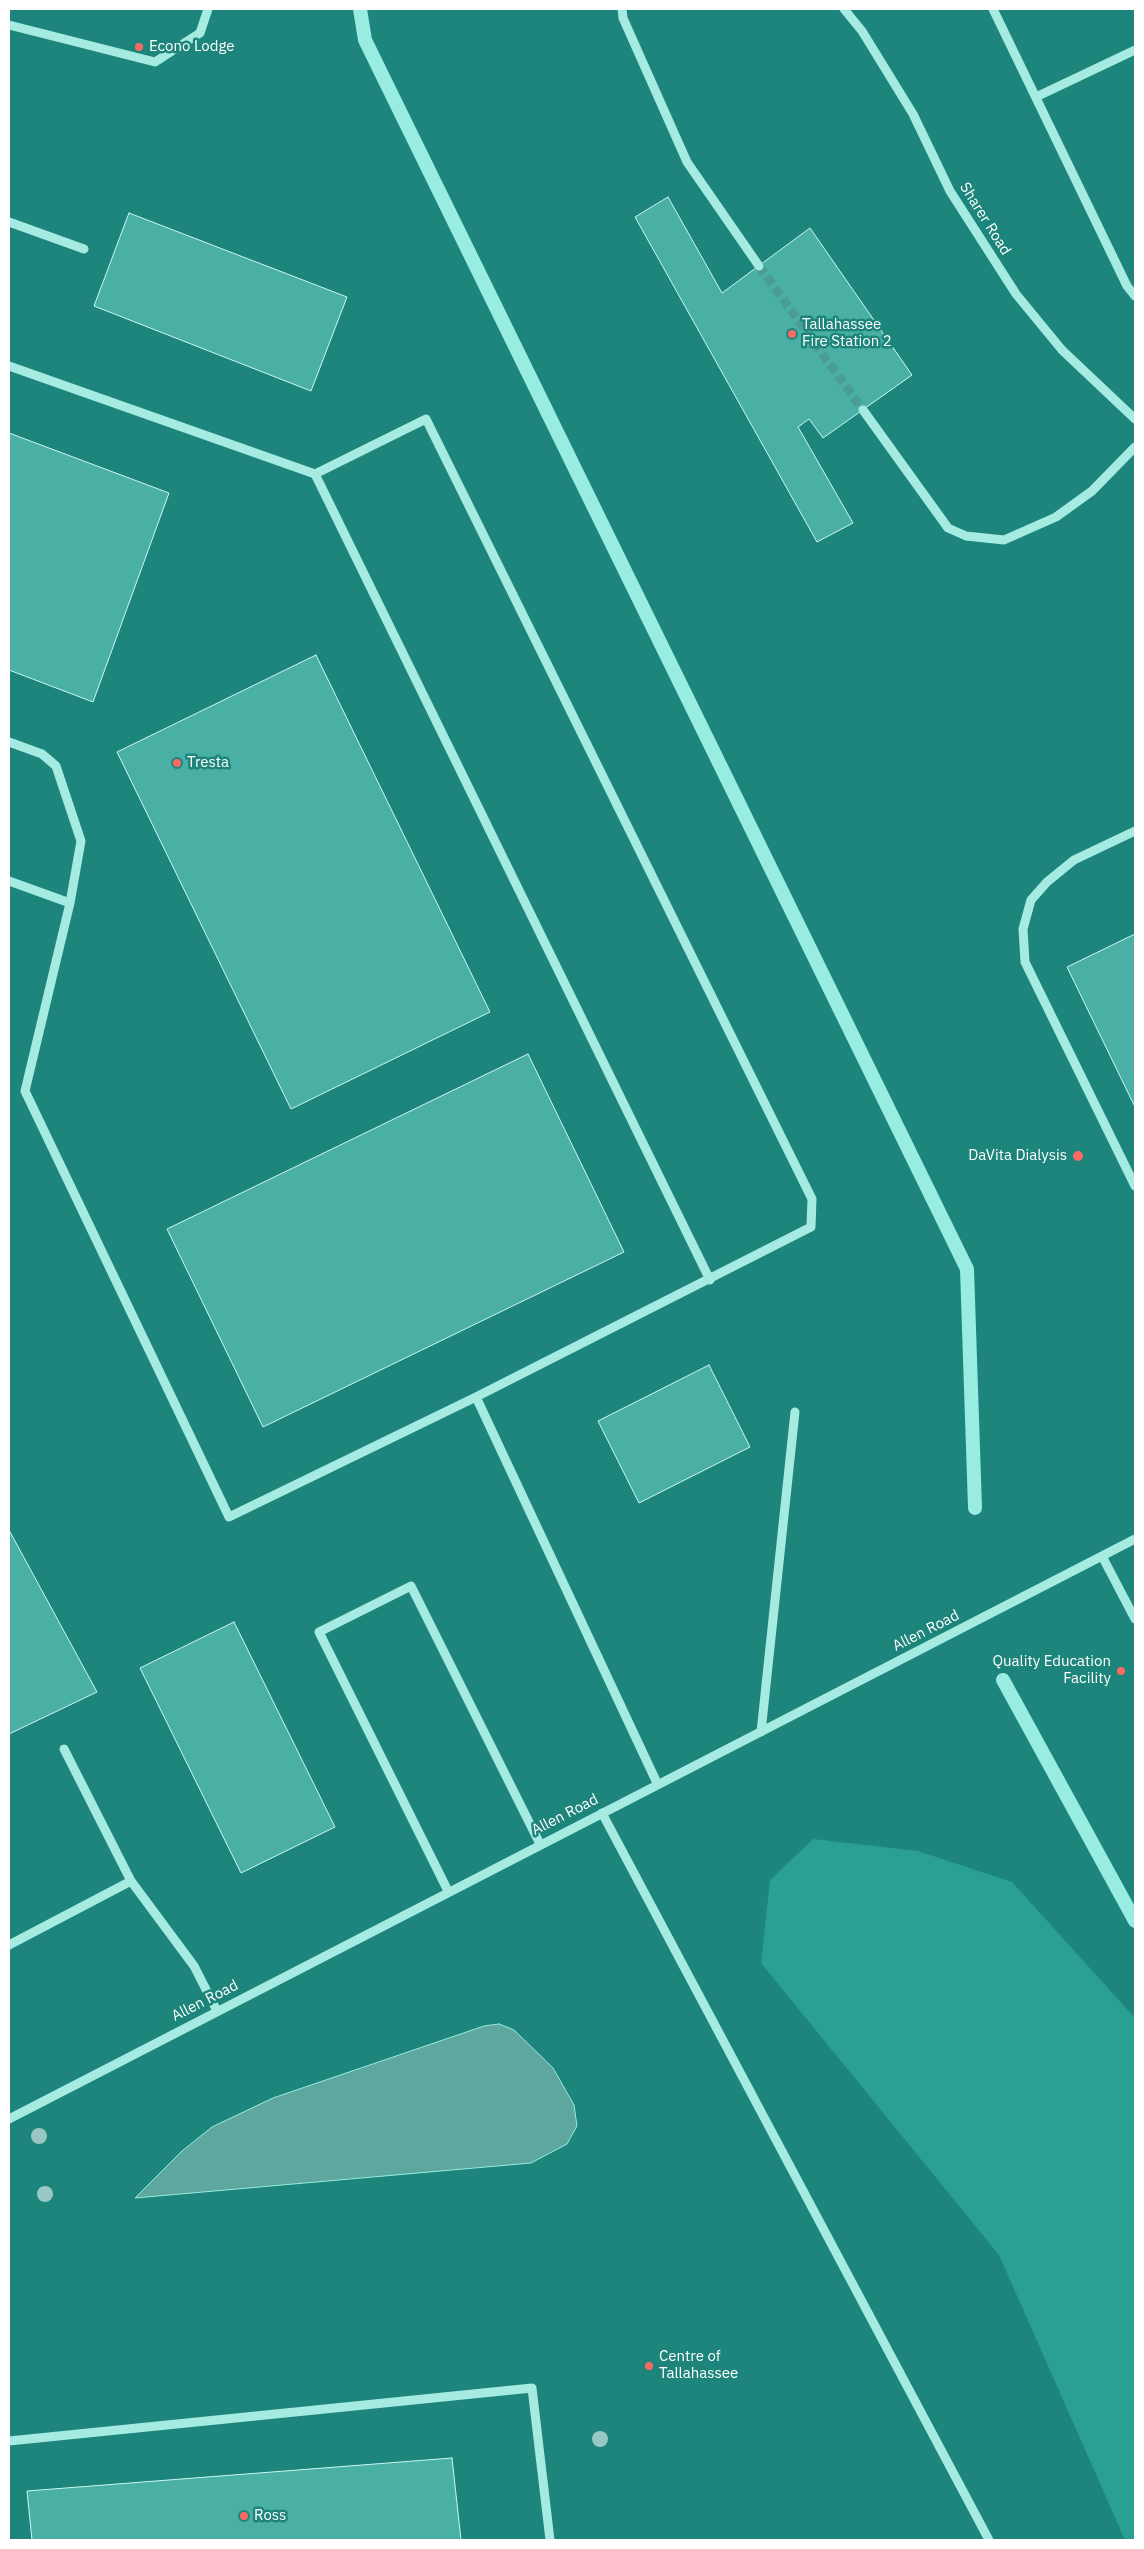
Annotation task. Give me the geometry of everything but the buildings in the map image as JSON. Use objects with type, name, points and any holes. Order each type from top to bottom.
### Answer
[{"type":"street","points":[[9,25],[155,62],[200,34],[208,9]]},
{"type":"street","points":[[622,9],[623,18],[687,162],[759,266]]},
{"type":"street","name":"Sharer Road","points":[[844,9],[862,31],[913,114],[950,191],[1016,294],[1062,350],[1135,420]]},
{"type":"street","points":[[993,9],[1127,286],[1135,296]]},
{"type":"street","points":[[1036,97],[1135,50]]},
{"type":"street","points":[[9,222],[84,249]]},
{"type":"street","points":[[9,366],[315,474],[710,1280]]},
{"type":"street","points":[[863,410],[948,528],[966,536],[1004,540],[1056,517],[1092,491],[1135,447]]},
{"type":"street","points":[[9,742],[42,754],[56,766],[81,842],[70,903],[25,1091],[229,1517],[476,1397],[710,1280],[811,1227],[812,1199],[426,419],[315,474]]},
{"type":"street","points":[[1135,831],[1074,860],[1047,882],[1031,900],[1023,929],[1025,962],[1135,1186]]},
{"type":"street","points":[[9,882],[70,903]]},
{"type":"street","points":[[476,1397],[657,1783]]},
{"type":"street","points":[[761,1732],[795,1412]]},
{"type":"street","name":"Allen Road","points":[[9,2119],[657,1783],[761,1732],[1135,1539]]},
{"type":"street","points":[[1102,1556],[1135,1619]]},
{"type":"street","points":[[448,1891],[319,1632],[411,1586],[540,1844]]},
{"type":"street","points":[[64,1749],[131,1881],[194,1966],[217,2011]]},
{"type":"street","points":[[602,1813],[989,2540]]},
{"type":"street","points":[[9,1945],[131,1881]]},
{"type":"street","points":[[9,2440],[532,2388],[550,2540]]},
{"type":"green space","points":[[813,1839],[918,1851],[1012,1882],[1135,2018],[1135,2540],[1125,2540],[999,2255],[761,1963],[770,1880]]},
{"type":"water","points":[[499,2024],[514,2030],[553,2068],[574,2105],[577,2126],[567,2144],[531,2163],[135,2198],[182,2151],[212,2127],[273,2098],[484,2026]]},
{"type":"waterway","points":[[360,9],[365,40],[967,1269],[975,1508]]},
{"type":"waterway","points":[[1003,1680],[1135,1921]]},
{"type":"tunnel","points":[[759,266],[863,410]]},
{"type":"place","name":"Econo Lodge","points":[[139,47]]},
{"type":"place","name":"Tallahassee Fire Station 2","points":[[792,334]]},
{"type":"place","name":"Tresta","points":[[177,763]]},
{"type":"place","name":"DaVita Dialysis","points":[[1078,1156]]},
{"type":"place","name":"Quality Education Facility","points":[[1121,1671]]},
{"type":"place","name":"Centre of Tallahassee","points":[[649,2366]]},
{"type":"place","name":"Ross","points":[[244,2516]]}]
